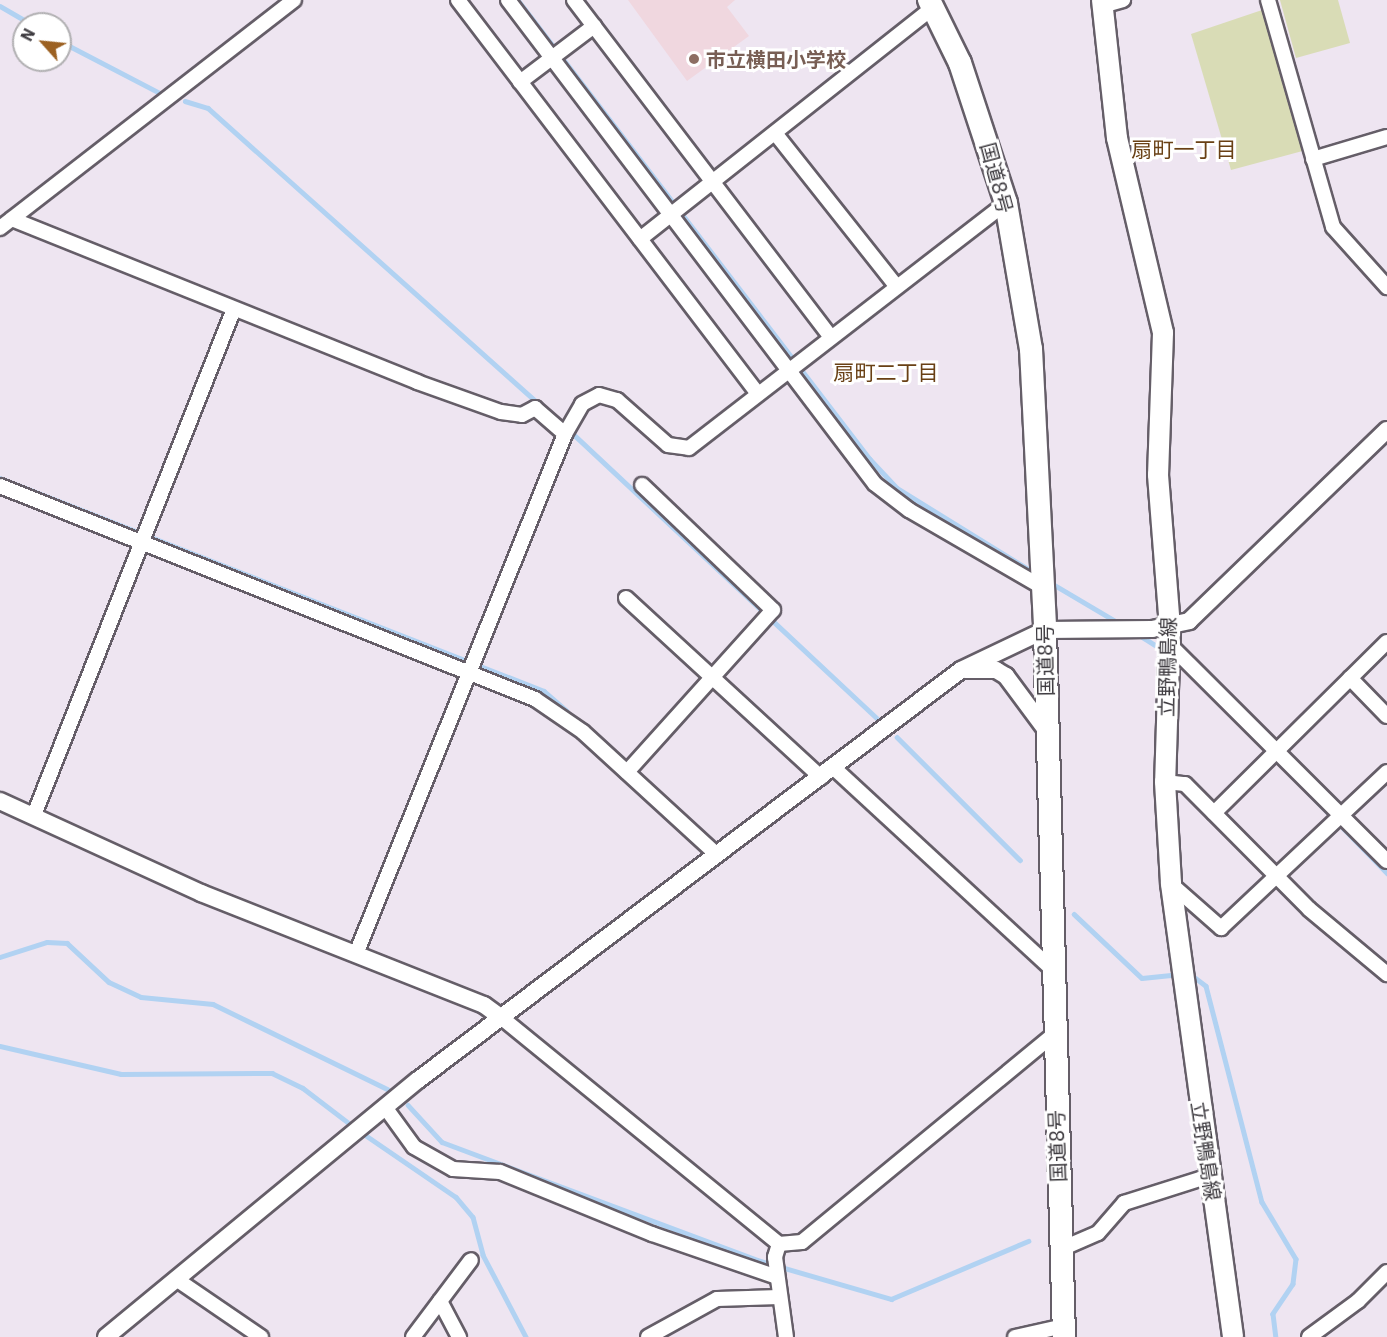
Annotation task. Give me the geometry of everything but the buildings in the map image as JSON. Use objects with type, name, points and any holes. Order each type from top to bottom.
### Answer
[{"type":"highway","name":"国道8号","points":[[931,4],[964,74],[1006,203],[1031,349],[1045,630],[1050,967],[1064,1332]]},
{"type":"main road","name":"立野鴨島線","points":[[1102,3],[1117,138],[1163,333],[1158,475],[1170,636],[1165,782],[1171,884],[1177,956],[1233,1337]]},
{"type":"street","points":[[0,228],[294,0]]},
{"type":"street","points":[[458,0],[757,392]]},
{"type":"street","points":[[508,0],[875,484],[909,510],[1042,587]]},
{"type":"street","points":[[574,0],[831,337]]},
{"type":"street","points":[[1102,3],[1123,0]]},
{"type":"street","points":[[1268,0],[1333,227],[1387,287]]},
{"type":"street","points":[[640,239],[775,133],[931,4]]},
{"type":"street","points":[[520,82],[594,26]]},
{"type":"street","points":[[775,133],[897,287]]},
{"type":"street","points":[[1313,159],[1387,137]]},
{"type":"street","points":[[357,954],[568,427],[582,404],[599,395],[617,400],[668,445],[689,448],[757,392],[1006,203]]},
{"type":"street","points":[[12,219],[233,311],[501,412],[522,415],[535,408],[568,427]]},
{"type":"street","points":[[34,815],[233,311]]},
{"type":"street","points":[[106,1337],[367,1121],[961,670],[1045,630],[1170,636],[1205,608],[1387,430]]},
{"type":"street","points":[[627,772],[773,610],[642,485]]},
{"type":"street","points":[[0,486],[144,535],[472,666],[535,699],[627,772],[716,854]]},
{"type":"street","points":[[626,598],[712,677],[828,773],[1050,967]]},
{"type":"street","points":[[1170,636],[1272,754],[1337,820],[1387,861]]},
{"type":"street","points":[[1214,813],[1387,642]]},
{"type":"street","points":[[961,670],[996,670],[1006,676],[1046,730]]},
{"type":"street","points":[[1350,678],[1387,716]]},
{"type":"street","points":[[1171,884],[1221,928],[1278,878],[1387,771]]},
{"type":"street","points":[[1165,782],[1185,784],[1278,878],[1387,974]]},
{"type":"street","points":[[0,801],[201,893],[484,1005],[779,1244],[802,1242],[1052,1036]]},
{"type":"street","points":[[385,1107],[414,1147],[453,1169],[500,1172],[652,1234],[777,1277]]},
{"type":"street","points":[[1061,1249],[1098,1233],[1124,1203],[1209,1176]]},
{"type":"street","points":[[779,1244],[777,1277],[786,1337]]},
{"type":"street","points":[[413,1337],[471,1260]]},
{"type":"street","points":[[1309,1337],[1358,1301],[1387,1272]]},
{"type":"street","points":[[176,1279],[261,1337]]},
{"type":"street","points":[[648,1337],[717,1299],[779,1297]]},
{"type":"street","points":[[440,1301],[459,1337]]},
{"type":"street","points":[[1016,1337],[1064,1332]]},
{"type":"shaded area","name":"市立横田小学校","points":[[628,0],[735,0],[727,7],[749,36],[687,81]]},
{"type":"green space","points":[[1280,0],[1338,0],[1350,43],[1296,58]]},
{"type":"green space","points":[[1268,8],[1310,149],[1231,170],[1191,34]]},
{"type":"waterway","points":[[518,0],[870,459],[897,488],[1036,574]]},
{"type":"waterway","points":[[0,6],[12,13]]},
{"type":"waterway","points":[[72,47],[160,93]]},
{"type":"waterway","points":[[185,101],[208,108],[540,405]]},
{"type":"waterway","points":[[569,430],[878,719]]},
{"type":"waterway","points":[[0,478],[544,691],[567,711]]},
{"type":"waterway","points":[[1051,583],[1119,623]]},
{"type":"waterway","points":[[1139,635],[1165,651]]},
{"type":"waterway","points":[[897,737],[1020,860]]},
{"type":"waterway","points":[[1307,791],[1387,873]]},
{"type":"waterway","points":[[1074,914],[1142,978],[1178,974]]},
{"type":"waterway","points":[[0,957],[47,942],[67,943],[109,982],[141,997],[213,1004],[387,1089]]},
{"type":"waterway","points":[[1189,973],[1206,986],[1262,1202],[1296,1259],[1293,1284],[1273,1314],[1276,1337]]},
{"type":"waterway","points":[[0,1046],[121,1074],[272,1073],[303,1088],[354,1127]]},
{"type":"waterway","points":[[408,1105],[442,1142],[757,1260],[891,1299],[1028,1241]]},
{"type":"waterway","points":[[361,1132],[456,1197],[473,1217],[483,1255],[526,1337]]},
{"type":"place","name":"市立横田小学校","points":[[694,59]]},
{"type":"district","name":"扇町一丁目","points":[[1184,149]]},
{"type":"district","name":"扇町二丁目","points":[[886,372]]}]
